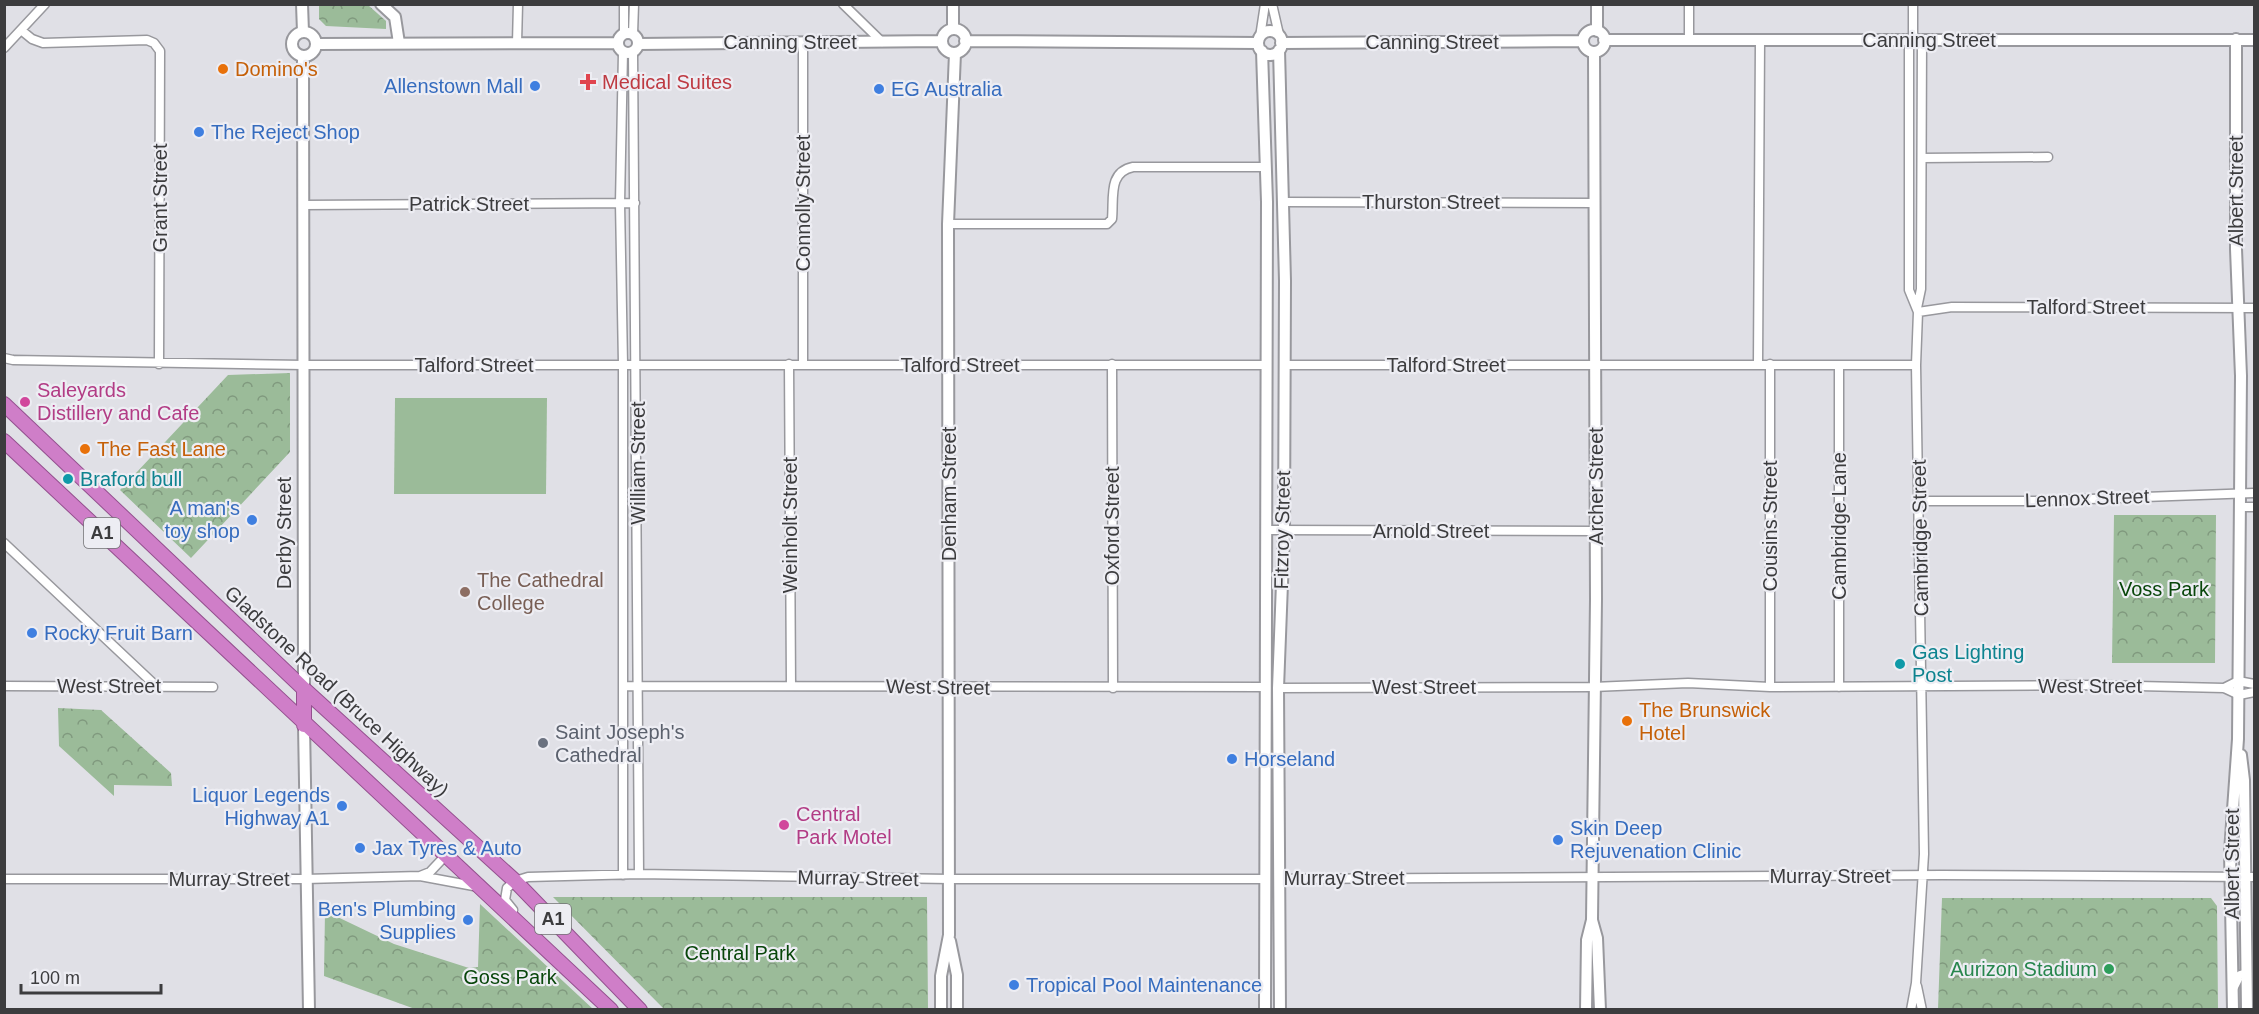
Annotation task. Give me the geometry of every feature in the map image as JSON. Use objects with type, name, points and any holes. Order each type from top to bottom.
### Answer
[{"type":"highway","name":"Gladstone Road (Bruce Highway)","points":[[4,404],[304,689],[515,881],[640,1010]]},
{"type":"highway","name":"A1","points":[[4,441],[304,725],[611,1010]]},
{"type":"highway","name":"Derby Street","points":[[304,689],[304,725]]},
{"type":"highway","points":[[589,959],[627,1010]]},
{"type":"street","points":[[4,48],[45,4]]},
{"type":"street","points":[[302,4],[303,32]]},
{"type":"street","points":[[381,4],[395,17],[399,43]]},
{"type":"street","points":[[517,43],[518,4]]},
{"type":"street","name":"William Street","points":[[624,4],[628,43],[635,203],[639,874]]},
{"type":"street","name":"William Street","points":[[623,875],[623,364],[620,203],[628,43],[634,4]]},
{"type":"street","points":[[843,4],[882,42]]},
{"type":"street","points":[[953,4],[953,29]]},
{"type":"street","points":[[1260,44],[1265,4]]},
{"type":"street","points":[[965,41],[1260,44],[1272,54],[1280,44],[1272,4]]},
{"type":"street","points":[[1597,4],[1601,36],[1600,50],[1594,52],[1587,50],[1583,41],[1588,33],[1601,36]]},
{"type":"street","points":[[1689,4],[1689,39]]},
{"type":"street","name":"Cambridge Street","points":[[1911,1010],[1916,983],[1924,875],[1920,501],[1916,365],[1917,310],[1921,289],[1922,158],[1913,4]]},
{"type":"street","points":[[953,29],[962,33],[965,41],[963,49],[955,53],[947,51],[942,41],[945,33],[953,29]]},
{"type":"street","name":"Grant Street","points":[[21,30],[32,39],[43,43],[147,40],[158,46],[161,56],[159,364]]},
{"type":"street","points":[[1260,44],[1269,31],[1276,33],[1280,44]]},
{"type":"street","points":[[303,32],[314,36],[316,44],[311,54],[303,56],[294,51],[292,44],[297,34],[303,32]]},
{"type":"street","name":"Canning Street","points":[[1601,36],[1760,41],[2254,40]]},
{"type":"street","name":"Cambridge Street","points":[[1915,39],[1910,290],[1917,310]]},
{"type":"street","name":"Albert Street","points":[[2233,1010],[2230,877],[2238,739],[2240,507],[2236,39]]},
{"type":"street","name":"Canning Street","points":[[316,44],[942,41]]},
{"type":"street","name":"Canning Street","points":[[1280,44],[1583,41]]},
{"type":"street","points":[[1758,364],[1760,41]]},
{"type":"street","name":"Connolly Street","points":[[803,42],[803,364]]},
{"type":"street","name":"Fitzroy Street","points":[[1260,44],[1267,202],[1265,1010]]},
{"type":"street","name":"Fitzroy Street","points":[[1280,44],[1284,365],[1284,531],[1278,688],[1280,1010]]},
{"type":"street","name":"Archer Street","points":[[1586,1010],[1587,940],[1592,920],[1593,878],[1596,531],[1594,52]]},
{"type":"street","name":"Denham Street","points":[[941,1010],[941,976],[949,935],[950,879],[948,224],[955,53]]},
{"type":"street","name":"Derby Street","points":[[303,56],[304,689]]},
{"type":"street","points":[[1265,124],[1281,124]]},
{"type":"street","points":[[1922,158],[2048,157]]},
{"type":"street","points":[[948,224],[1107,224],[1112,219],[1115,177],[1121,170],[1133,167],[1280,167]]},
{"type":"street","name":"Thurston Street","points":[[1267,202],[1595,202]]},
{"type":"street","name":"Patrick Street","points":[[303,205],[635,203]]},
{"type":"street","name":"Talford Street","points":[[1917,310],[1952,307],[2254,308]]},
{"type":"street","name":"Talford Street","points":[[4,358],[159,364],[304,365],[1916,365]]},
{"type":"street","name":"Weinholt Street","points":[[789,364],[791,686]]},
{"type":"street","name":"Oxford Street","points":[[1112,364],[1113,688]]},
{"type":"street","name":"Cousins Street","points":[[1770,364],[1770,687]]},
{"type":"street","name":"Cambridge Lane","points":[[1839,364],[1839,687]]},
{"type":"street","name":"Lennox Street","points":[[1920,501],[2035,501],[2254,493]]},
{"type":"street","points":[[2240,507],[2254,507]]},
{"type":"street","name":"Arnold Street","points":[[1266,530],[1596,531]]},
{"type":"street","points":[[4,543],[156,686]]},
{"type":"street","points":[[2238,681],[2254,684]]},
{"type":"street","name":"West Street","points":[[2224,688],[2238,681]]},
{"type":"street","name":"West Street","points":[[624,686],[1278,688],[1593,687],[1690,684],[1921,688],[2095,685],[2224,688],[2239,695]]},
{"type":"street","name":"West Street","points":[[4,686],[213,687]]},
{"type":"street","points":[[2239,695],[2254,692]]},
{"type":"street","name":"Derby Street","points":[[304,725],[309,1010]]},
{"type":"street","name":"Albert Street","points":[[2238,739],[2244,780],[2250,877],[2247,1010]]},
{"type":"street","points":[[420,876],[430,872],[446,855]]},
{"type":"street","name":"Murray Street","points":[[515,881],[528,877],[639,874],[950,879],[1924,875],[2250,877]]},
{"type":"street","name":"Murray Street","points":[[4,879],[305,879],[420,876],[480,887]]},
{"type":"street","points":[[515,881],[507,888],[505,900],[539,935],[540,944]]},
{"type":"street","name":"Archer Street","points":[[1592,920],[1597,938],[1600,1010]]},
{"type":"street","name":"Denham Street","points":[[949,935],[957,975],[957,1010]]},
{"type":"street","points":[[1264,974],[1279,973]]},
{"type":"street","points":[[2232,990],[2240,975],[2247,973]]},
{"type":"street","name":"Cambridge Street","points":[[1916,983],[1922,1010]]},
{"type":"green space","points":[[319,5],[368,5],[386,21],[386,29],[326,26],[319,19]]},
{"type":"green space","points":[[290,373],[290,452],[191,558],[120,490],[228,375]]},
{"type":"green space","points":[[395,398],[547,398],[546,494],[394,494]]},
{"type":"green space","name":"Voss Park","points":[[2114,515],[2216,515],[2215,663],[2112,663]]},
{"type":"green space","points":[[58,708],[101,710],[171,773],[172,786],[114,785],[114,796],[59,746]]},
{"type":"green space","name":"Central Park","points":[[553,897],[927,897],[928,1009],[664,1009]]},
{"type":"green space","name":"Aurizon Stadium","points":[[1942,898],[2211,898],[2217,906],[2218,1009],[1938,1009]]},
{"type":"green space","name":"Goss Park","points":[[480,904],[593,1009],[415,1009],[324,976],[325,911],[394,944],[469,968],[478,967]]},
{"type":"place","name":"Domino's","points":[[223,69]]},
{"type":"place","name":"Medical Suites","points":[[588,82]]},
{"type":"place","name":"Allenstown Mall","points":[[535,86]]},
{"type":"place","name":"EG Australia","points":[[879,89]]},
{"type":"place","name":"The Reject Shop","points":[[199,132]]},
{"type":"place","name":"Saleyards Distillery and Cafe","points":[[25,402]]},
{"type":"place","name":"The Fast Lane","points":[[85,449]]},
{"type":"place","name":"Braford bull","points":[[68,479]]},
{"type":"place","name":"A man's toy shop","points":[[252,520]]},
{"type":"place","name":"The Cathedral College","points":[[465,592]]},
{"type":"place","name":"Rocky Fruit Barn","points":[[32,633]]},
{"type":"place","name":"Gas Lighting Post","points":[[1900,664]]},
{"type":"place","name":"The Brunswick Hotel","points":[[1627,721]]},
{"type":"place","name":"Saint Joseph's Cathedral","points":[[543,743]]},
{"type":"place","name":"Horseland","points":[[1232,759]]},
{"type":"place","name":"Liquor Legends Highway A1","points":[[342,806]]},
{"type":"place","name":"Central Park Motel","points":[[784,825]]},
{"type":"place","name":"Skin Deep Rejuvenation Clinic","points":[[1558,840]]},
{"type":"place","name":"Jax Tyres & Auto","points":[[360,848]]},
{"type":"place","name":"Ben's Plumbing Supplies","points":[[468,920]]},
{"type":"place","name":"Aurizon Stadium","points":[[2109,969]]},
{"type":"place","name":"Tropical Pool Maintenance","points":[[1014,985]]}]
